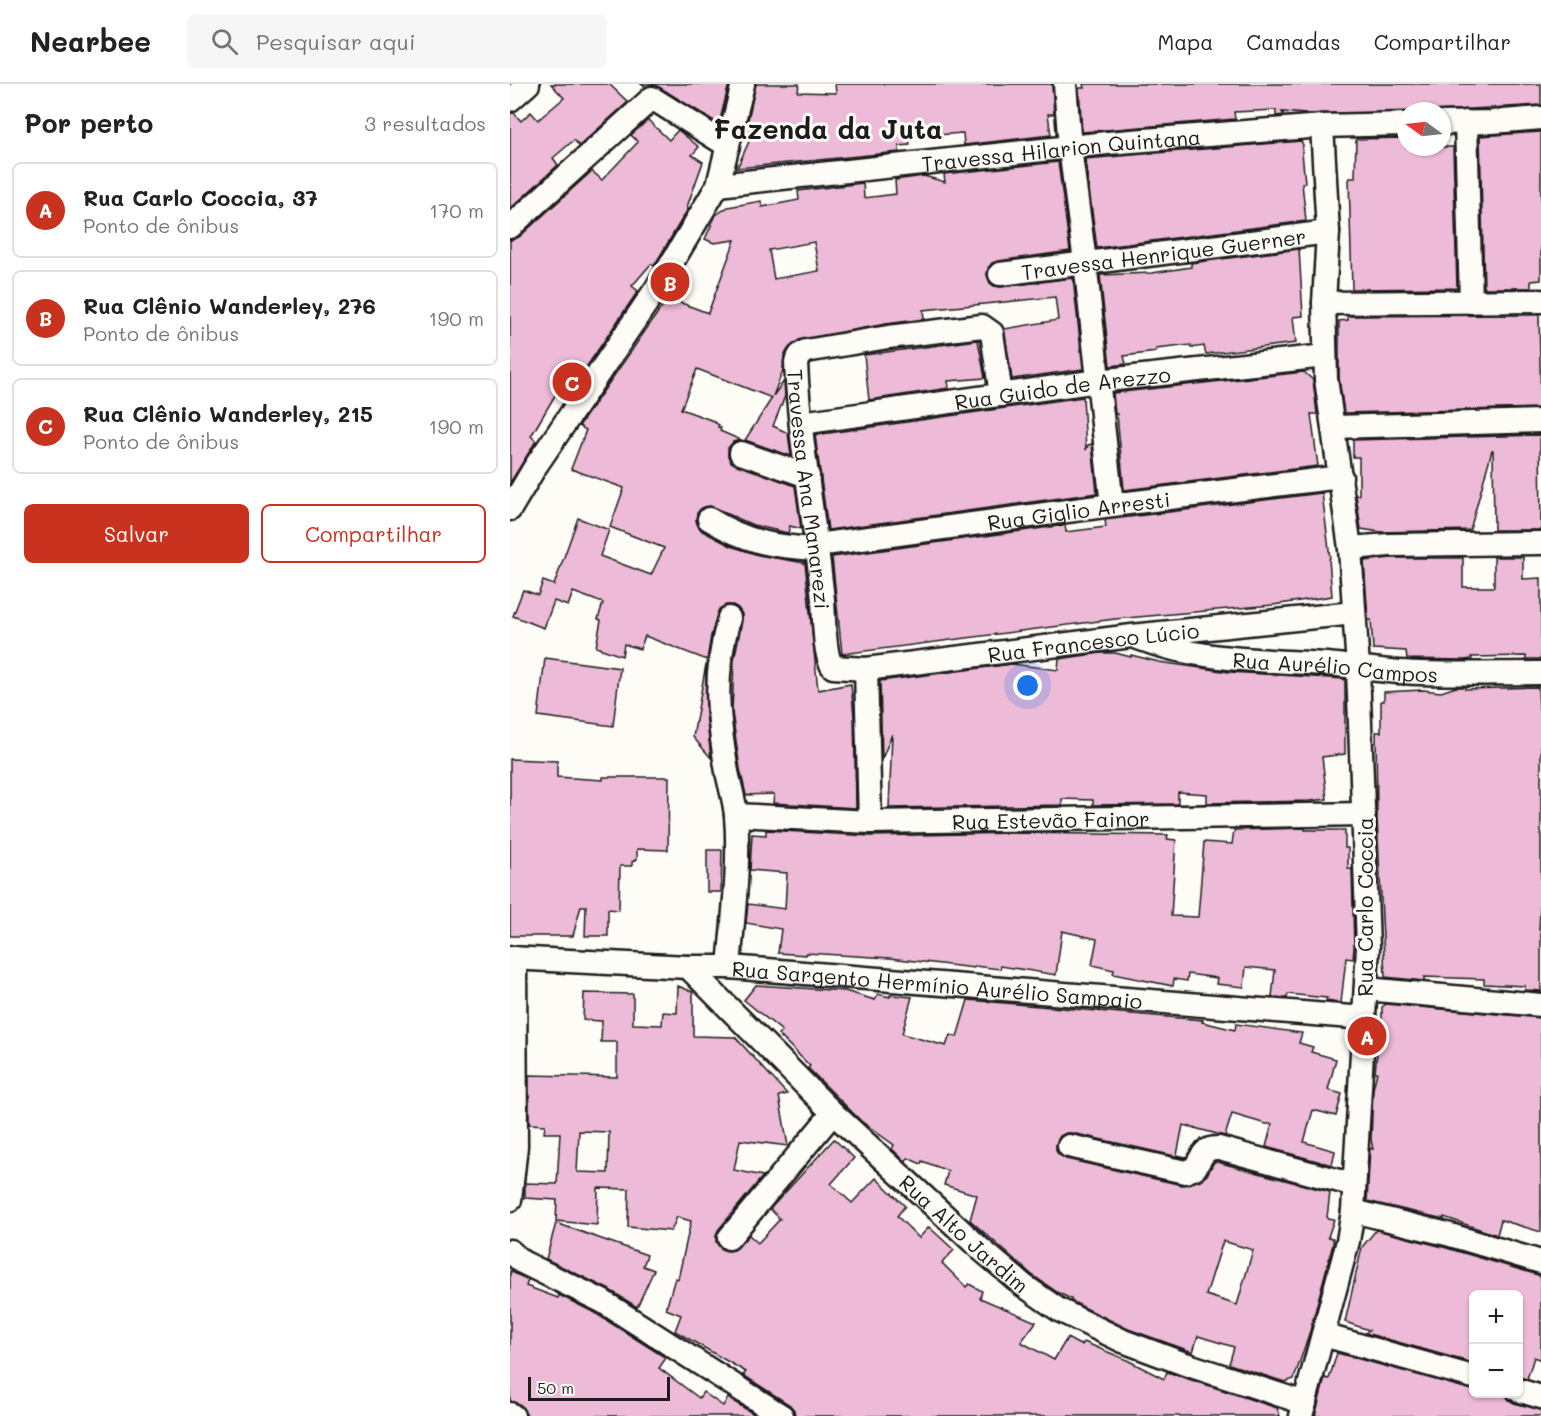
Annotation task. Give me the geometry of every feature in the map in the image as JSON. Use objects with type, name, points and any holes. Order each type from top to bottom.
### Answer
[{"type":"street","points":[[510,100],[528,84]]},
{"type":"street","points":[[510,509],[535,467],[658,286],[718,185],[743,84]]},
{"type":"street","points":[[1065,84],[1070,148],[1112,505]]},
{"type":"street","points":[[510,227],[644,91],[728,146]]},
{"type":"street","points":[[1451,123],[1541,118]]},
{"type":"street","points":[[1466,122],[1471,302]]},
{"type":"street","name":"Travessa Hilarion Quintana","points":[[718,185],[1107,143],[1322,126],[1397,124]]},
{"type":"street","name":"Rua Carlo Coccia","points":[[1303,1409],[1348,1242],[1353,1211],[1368,947],[1358,668],[1350,548],[1326,379],[1324,303],[1328,232],[1322,126]]},
{"type":"street","name":"Travessa Henrique Guerner","points":[[1000,274],[1328,232]]},
{"type":"street","points":[[1324,303],[1541,301]]},
{"type":"street","name":"Travessa Ana Manarezi","points":[[833,667],[829,662],[801,423],[796,362],[800,355],[806,351],[888,337],[982,326],[992,333],[1001,394]]},
{"type":"street","name":"Rua Guido de Arezzo","points":[[801,423],[1098,381],[1325,356]]},
{"type":"street","points":[[1334,427],[1541,421]]},
{"type":"street","points":[[741,453],[808,476]]},
{"type":"street","name":"Rua Giglio Arresti","points":[[709,519],[738,536],[762,543],[817,547],[1112,505],[1341,477]]},
{"type":"street","points":[[1350,548],[1390,545],[1541,543]]},
{"type":"street","name":"Rua Francesco Lúcio","points":[[833,667],[866,669],[1132,636],[1354,613]]},
{"type":"street","points":[[729,618],[718,667],[718,707],[736,815],[735,885],[729,967]]},
{"type":"street","name":"Rua Aurélio Campos","points":[[1132,636],[1164,648],[1186,652],[1358,668],[1439,674],[1541,673]]},
{"type":"street","points":[[866,669],[870,822]]},
{"type":"street","name":"Rua Estevão Fainor","points":[[736,815],[870,822],[1364,814]]},
{"type":"street","points":[[510,1200],[516,1146],[512,958]]},
{"type":"street","name":"Rua Sargento Hermínio Aurélio Sampaio","points":[[512,958],[729,967],[1364,1018]]},
{"type":"street","name":"Rua Alto Jardim","points":[[688,967],[833,1113],[1023,1285],[1059,1310],[1123,1341],[1242,1384],[1303,1409]]},
{"type":"street","points":[[1366,989],[1541,1005]]},
{"type":"street","points":[[729,1238],[833,1113]]},
{"type":"street","points":[[1069,1146],[1185,1172],[1195,1168],[1204,1151],[1219,1148],[1354,1185]]},
{"type":"street","points":[[1353,1211],[1447,1234],[1541,1262]]},
{"type":"street","points":[[510,1251],[522,1262],[602,1301],[782,1416]]},
{"type":"street","points":[[1323,1335],[1469,1376]]},
{"type":"street","points":[[1523,1392],[1541,1397]]},
{"type":"building","points":[[551,84],[609,84],[628,102],[579,146],[574,140],[553,158],[558,165],[510,209],[510,113],[514,113],[521,121],[531,112],[538,120],[564,98]]},
{"type":"building","points":[[641,84],[729,84],[719,124],[659,87],[652,85],[646,87]]},
{"type":"building","points":[[756,84],[799,84],[798,92],[836,93],[835,84],[1052,84],[1054,114],[1048,114],[1051,135],[964,145],[963,133],[909,137],[910,145],[899,146],[899,152],[737,168],[751,137],[745,133]]},
{"type":"building","points":[[1083,84],[1541,84],[1541,105],[1451,110],[1451,102],[1397,102],[1397,112],[1305,114],[1282,112],[1284,115],[1276,116],[1276,110],[1234,112],[1235,119],[1082,132],[1079,88],[1084,88]]},
{"type":"building","points":[[648,120],[669,140],[678,130],[699,147],[692,155],[703,162],[688,209],[654,266],[651,264],[632,286],[638,291],[566,397],[557,392],[531,436],[536,441],[510,483],[510,240],[519,237],[592,171],[602,180],[638,142],[631,135]]},
{"type":"building","points":[[1541,132],[1541,280],[1531,281],[1531,288],[1484,288],[1480,136]]},
{"type":"building","points":[[1397,138],[1397,156],[1451,156],[1451,147],[1453,147],[1457,288],[1352,289],[1349,178],[1355,178],[1356,139]]},
{"type":"building","points":[[1301,141],[1306,221],[1097,248],[1085,159]]},
{"type":"building","points":[[1058,162],[1070,251],[998,261],[992,263],[988,268],[987,275],[990,283],[1001,287],[1073,278],[1083,369],[1012,379],[1004,329],[1058,320],[1055,297],[923,310],[924,319],[799,340],[789,348],[784,355],[783,370],[773,396],[784,381],[785,396],[773,426],[788,433],[791,456],[745,440],[772,398],[697,369],[681,409],[711,420],[719,425],[720,431],[741,440],[733,442],[728,448],[731,462],[795,486],[801,529],[790,526],[788,533],[753,525],[710,506],[702,508],[697,513],[696,520],[702,531],[731,546],[758,555],[805,563],[818,690],[851,684],[856,808],[773,803],[774,794],[746,795],[740,769],[732,712],[734,660],[742,621],[742,614],[738,608],[726,605],[719,609],[707,660],[645,636],[640,649],[624,644],[622,656],[596,647],[601,620],[598,619],[603,603],[573,592],[568,606],[554,601],[544,628],[513,616],[523,590],[538,595],[543,581],[554,585],[578,518],[609,530],[600,556],[651,575],[664,548],[610,527],[624,488],[571,469],[586,430],[579,426],[668,298],[708,313],[735,240],[714,243],[705,239],[716,215],[728,207],[761,201],[762,207],[799,200],[798,191],[863,183],[864,198],[896,194],[895,180],[924,176],[945,182],[944,174]],"holes":[[[814,242],[819,271],[774,279],[769,250]]]},
{"type":"building","points":[[1299,249],[1303,316],[1293,317],[1296,343],[1206,354],[1204,346],[1191,348],[1191,345],[1156,349],[1156,352],[1124,356],[1126,364],[1110,366],[1100,275],[1152,273],[1191,267],[1191,263]]},
{"type":"building","points":[[1539,315],[1541,408],[1344,413],[1339,378],[1339,321],[1348,320],[1348,316]]},
{"type":"building","points":[[978,340],[985,378],[948,381],[949,388],[869,400],[864,355]]},
{"type":"building","points":[[1304,372],[1313,380],[1317,414],[1311,414],[1318,466],[1124,490],[1113,393]]},
{"type":"building","points":[[1083,397],[1086,450],[1088,445],[1092,444],[1097,493],[828,530],[815,435]]},
{"type":"building","points":[[1540,435],[1541,530],[1494,530],[1493,450],[1470,530],[1381,532],[1361,529],[1356,495],[1359,495],[1359,457],[1353,457],[1353,440]]},
{"type":"building","points":[[1322,493],[1332,596],[1273,605],[1115,619],[842,654],[832,557],[1065,525],[1066,532],[1106,527],[1105,520]]},
{"type":"building","points":[[1494,557],[1523,557],[1523,579],[1541,578],[1541,659],[1526,659],[1526,656],[1471,657],[1472,659],[1465,660],[1407,659],[1406,651],[1373,649],[1371,620],[1368,620],[1364,561],[1391,558],[1463,558],[1463,587],[1494,587]]},
{"type":"building","points":[[1115,653],[1131,657],[1131,655],[1159,662],[1229,672],[1345,679],[1345,754],[1322,757],[1327,799],[1207,803],[1207,794],[1178,792],[1178,804],[1093,805],[1093,800],[1062,799],[1062,805],[889,808],[892,734],[882,759],[880,681],[1012,664],[1058,670],[1059,659]]},
{"type":"building","points":[[545,658],[620,668],[613,726],[538,716]]},
{"type":"building","points":[[706,664],[706,713],[711,758],[693,737]]},
{"type":"building","points":[[1456,687],[1465,687],[1465,689],[1538,687],[1539,709],[1541,709],[1539,930],[1541,931],[1541,991],[1525,990],[1525,986],[1484,984],[1484,979],[1424,977],[1424,981],[1385,977],[1377,818],[1376,732],[1381,732],[1381,701],[1384,701],[1384,692],[1423,690],[1441,692]]},
{"type":"building","points":[[510,759],[557,761],[557,777],[603,780],[603,777],[669,777],[668,850],[637,849],[637,859],[632,862],[632,866],[620,866],[619,910],[608,909],[608,936],[585,936],[586,906],[581,906],[573,936],[510,936]]},
{"type":"building","points":[[1305,828],[1305,830],[1345,830],[1348,869],[1352,869],[1354,947],[1353,959],[1346,958],[1341,1003],[1326,1001],[1327,998],[1288,994],[1287,998],[1272,997],[1275,970],[1246,967],[1244,987],[1216,984],[1217,978],[1188,974],[1187,981],[1174,979],[1173,986],[1113,974],[1114,970],[1092,965],[1097,939],[1062,931],[1056,975],[1001,966],[1000,969],[975,966],[974,968],[890,958],[778,953],[781,929],[746,923],[748,904],[785,909],[787,873],[750,870],[752,834],[766,835],[766,830],[870,836],[1016,833],[1168,835],[1167,839],[1176,840],[1171,916],[1198,917],[1204,842],[1232,844],[1234,830]]},
{"type":"building","points":[[707,850],[722,850],[721,892],[707,892]]},
{"type":"building","points":[[756,985],[845,991],[875,1000],[878,994],[890,997],[890,995],[912,997],[902,1034],[946,1046],[950,1035],[957,1037],[968,1000],[1203,1020],[1202,1022],[1235,1030],[1236,1024],[1302,1033],[1299,1043],[1313,1047],[1311,1052],[1336,1059],[1328,1090],[1342,1094],[1336,1116],[1313,1110],[1304,1142],[1335,1151],[1332,1165],[1266,1147],[1272,1124],[1232,1114],[1225,1136],[1183,1125],[1177,1155],[1186,1157],[1184,1158],[1072,1133],[1060,1136],[1056,1144],[1056,1151],[1066,1159],[1182,1185],[1201,1180],[1207,1175],[1214,1162],[1217,1162],[1330,1192],[1327,1218],[1334,1219],[1328,1237],[1333,1238],[1333,1244],[1310,1331],[1294,1379],[1285,1382],[1229,1364],[1234,1347],[1198,1336],[1193,1352],[1128,1329],[1057,1292],[1031,1274],[970,1220],[977,1195],[944,1185],[948,1171],[908,1158],[906,1162],[892,1149],[894,1145],[861,1121],[808,1068],[810,1066],[778,1034],[782,1031],[744,1000]],"holes":[[[1223,1241],[1253,1250],[1237,1305],[1206,1295]]]},
{"type":"building","points":[[678,986],[693,992],[693,1036],[735,1037],[787,1094],[779,1096],[788,1146],[740,1140],[734,1170],[763,1176],[718,1230],[716,1242],[721,1249],[734,1250],[749,1235],[758,1243],[780,1219],[770,1209],[834,1139],[854,1158],[831,1184],[852,1203],[876,1178],[905,1206],[897,1216],[919,1238],[929,1227],[954,1250],[942,1263],[966,1287],[969,1284],[982,1291],[980,1298],[1036,1322],[1021,1342],[1054,1360],[1067,1338],[1082,1345],[1084,1342],[1164,1379],[1167,1372],[1277,1408],[1280,1416],[795,1416],[790,1405],[743,1375],[746,1372],[675,1331],[681,1315],[666,1309],[675,1278],[678,1279],[691,1221],[677,1217],[671,1231],[628,1227],[629,1189],[598,1188],[597,1225],[556,1221],[557,1200],[525,1198],[525,1183],[557,1184],[560,1133],[544,1133],[545,1125],[529,1124],[529,1075],[617,1077],[617,1042],[601,1042],[602,1021],[583,1020],[584,993],[633,994],[633,1024],[662,1025],[663,1012],[677,1013]],"holes":[[[579,1131],[609,1132],[608,1173],[577,1172]]]},
{"type":"building","points":[[1386,1004],[1541,1018],[1541,1232],[1501,1220],[1497,1235],[1444,1217],[1444,1219],[1367,1201],[1370,1148],[1373,1149],[1371,1140],[1373,1089],[1377,1072],[1375,1072],[1382,1007]]},
{"type":"building","points":[[556,1223],[647,1255],[643,1266],[654,1270],[637,1307],[608,1289],[546,1259]]},
{"type":"building","points":[[1376,1230],[1538,1275],[1541,1278],[1541,1360],[1534,1357],[1527,1379],[1523,1378],[1523,1290],[1469,1290],[1469,1362],[1365,1333],[1369,1330],[1345,1322],[1362,1247]]},
{"type":"building","points":[[510,1271],[528,1280],[526,1286],[558,1298],[559,1295],[595,1313],[666,1358],[659,1368],[699,1398],[703,1392],[723,1406],[728,1398],[757,1416],[527,1416],[521,1405],[510,1401]]},
{"type":"building","points":[[1337,1353],[1469,1389],[1469,1398],[1508,1398],[1514,1403],[1541,1410],[1541,1416],[1315,1416],[1325,1378],[1329,1379]]},
{"type":"place","name":"Rua Clênio Wanderley, 276","points":[[670,282]]},
{"type":"place","name":"Rua Clênio Wanderley, 215","points":[[572,382]]},
{"type":"place","name":"Rua Carlo Coccia, 37","points":[[1367,1036]]},
{"type":"district","name":"Fazenda da Juta","points":[[828,128]]}]
